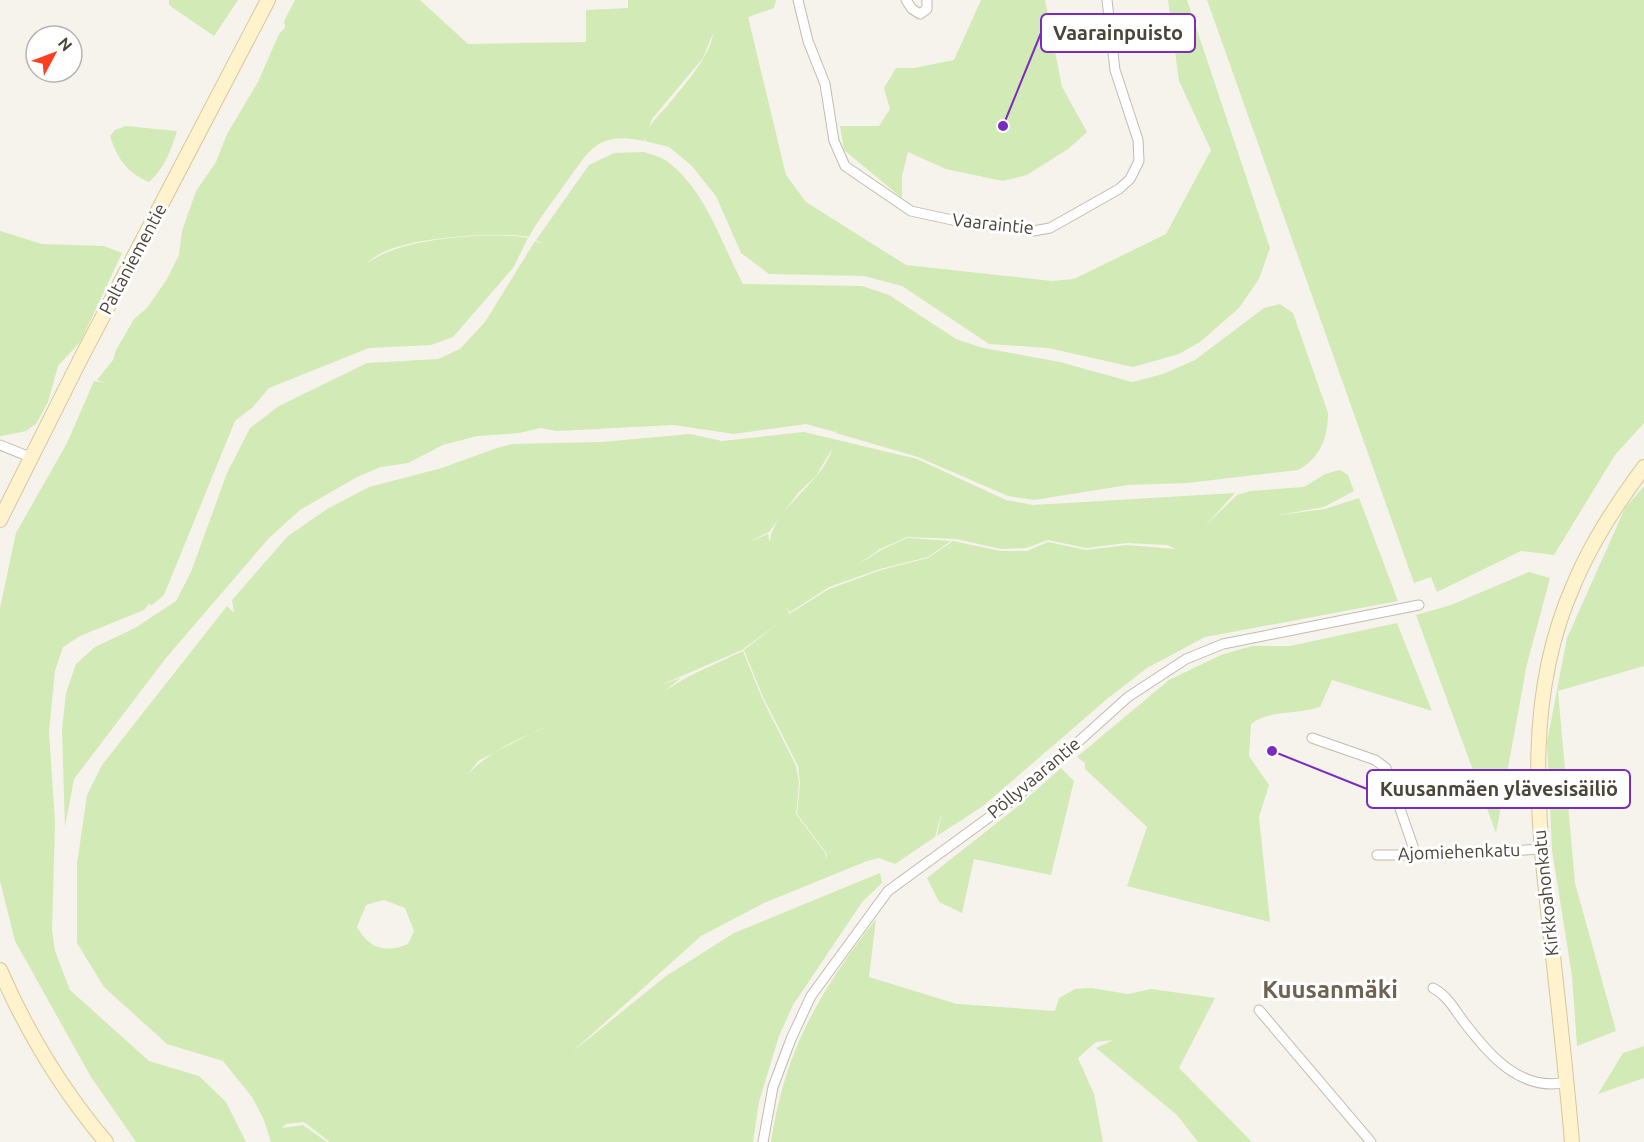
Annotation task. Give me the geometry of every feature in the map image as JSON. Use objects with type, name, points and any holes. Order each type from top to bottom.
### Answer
[{"type":"street","name":"Paltaniementie","points":[[0,520],[30,457],[268,0]]},
{"type":"street","name":"Vaaraintie","points":[[798,0],[803,24],[825,84],[834,141],[845,166],[911,211],[966,223],[1033,231],[1050,228],[1119,189],[1130,179],[1139,160],[1138,140],[1115,70],[1107,0]]},
{"type":"street","points":[[906,0],[912,9],[920,14],[927,9],[927,0]]},
{"type":"street","points":[[0,444],[30,457]]},
{"type":"street","name":"Kirkkoahonkatu","points":[[1572,1142],[1540,849],[1536,797],[1538,722],[1561,618],[1573,585],[1592,545],[1613,509],[1644,467]]},
{"type":"street","name":"Pöllyvaarantie","points":[[763,1142],[773,1087],[791,1039],[811,996],[888,891],[1017,797],[1128,698],[1186,659],[1223,644],[1419,605]]},
{"type":"street","points":[[1312,738],[1375,760],[1386,768],[1416,855]]},
{"type":"street","name":"Ajomiehenkatu","points":[[1377,855],[1540,849]]},
{"type":"street","points":[[0,969],[28,1028],[65,1090],[106,1142]]},
{"type":"street","points":[[1433,988],[1446,996],[1476,1038],[1503,1066],[1534,1081],[1556,1085],[1567,1082]]},
{"type":"street","points":[[1259,1010],[1371,1142]]},
{"type":"green space","points":[[169,0],[238,0],[214,36],[169,5]]},
{"type":"green space","points":[[295,0],[420,0],[468,44],[586,42],[586,10],[628,8],[628,0],[776,0],[774,8],[748,17],[786,175],[806,202],[906,265],[1052,281],[1074,279],[1166,234],[1211,150],[1179,81],[1168,0],[1187,0],[1270,248],[1259,279],[1239,308],[1200,342],[1179,354],[1133,367],[1048,348],[989,344],[902,286],[864,276],[769,274],[741,253],[716,196],[691,165],[669,147],[645,141],[646,135],[644,141],[627,138],[614,139],[594,147],[579,164],[529,237],[492,235],[528,238],[513,268],[453,337],[431,345],[369,348],[269,388],[253,407],[235,421],[164,595],[151,606],[150,603],[144,610],[80,636],[63,647],[55,671],[49,731],[55,822],[52,930],[55,951],[70,990],[149,1061],[199,1076],[226,1102],[246,1142],[136,1142],[91,1077],[15,941],[0,881],[0,608],[16,533],[67,443],[94,381],[106,383],[97,380],[113,360],[116,350],[134,319],[147,308],[167,279],[179,255],[182,231],[196,191],[216,162],[227,134],[258,82],[279,34],[285,28],[284,21]],"holes":[[[713,33],[708,51],[695,70],[674,98],[648,130],[652,119],[703,58]],[[467,236],[399,248],[367,264],[378,255],[396,248],[418,242]]]},
{"type":"green space","points":[[981,0],[1045,0],[1062,87],[1087,132],[1068,149],[1027,175],[1003,181],[946,169],[908,152],[902,176],[902,198],[844,150],[840,126],[879,126],[890,109],[884,88],[896,68],[914,68],[954,60]]},
{"type":"green space","points":[[1207,0],[1644,0],[1644,423],[1615,455],[1554,555],[1521,551],[1437,592],[1431,577],[1414,583]]},
{"type":"green space","points":[[126,126],[177,131],[163,165],[149,182],[124,164],[113,144],[110,136],[115,130]]},
{"type":"green space","points":[[644,152],[667,161],[693,188],[712,219],[743,284],[862,286],[889,295],[956,339],[983,348],[1060,362],[1132,382],[1163,374],[1195,360],[1264,308],[1280,304],[1293,313],[1328,413],[1324,439],[1312,460],[1298,470],[1187,483],[1128,485],[1034,500],[1008,496],[918,457],[836,433],[835,428],[835,432],[806,424],[734,434],[674,425],[557,431],[541,428],[519,433],[477,436],[443,445],[408,463],[381,467],[357,477],[300,510],[270,537],[166,658],[74,779],[65,827],[62,730],[66,693],[76,664],[95,647],[135,628],[176,601],[191,572],[227,473],[250,428],[279,406],[367,363],[438,359],[460,349],[485,322],[535,241],[543,244],[536,240],[589,165],[614,153]]},
{"type":"green space","points":[[0,231],[42,244],[104,246],[122,253],[81,341],[58,366],[48,402],[36,424],[26,431],[2,436],[0,436]]},
{"type":"green space","points":[[804,432],[917,459],[1006,500],[1033,505],[1235,493],[1205,526],[1237,495],[1251,491],[1304,487],[1325,474],[1340,470],[1348,475],[1354,491],[1324,507],[1273,516],[1325,509],[1359,498],[1398,601],[1205,637],[1147,668],[1107,699],[983,806],[937,836],[942,811],[935,837],[895,864],[879,858],[867,861],[764,903],[701,936],[571,1053],[666,976],[734,933],[880,873],[882,883],[863,901],[793,1005],[779,1036],[759,1102],[753,1142],[330,1142],[304,1122],[286,1124],[282,1128],[303,1125],[327,1142],[271,1142],[264,1120],[252,1097],[223,1061],[167,1044],[104,987],[77,943],[77,864],[87,795],[102,765],[227,606],[234,613],[232,600],[288,536],[327,509],[369,487],[442,468],[512,444],[602,442],[690,434],[722,441]],"holes":[[[832,449],[819,474],[778,520],[772,531],[770,543],[768,534],[749,542],[769,532],[798,493],[816,476]],[[907,537],[956,539],[1001,549],[1026,548],[1048,540],[1086,548],[1127,543],[1167,545],[1176,549],[1127,545],[1086,550],[1048,542],[1027,551],[1000,551],[953,541],[928,558],[881,570],[829,589],[790,614],[785,607],[790,612],[829,587],[880,569],[928,557],[951,541],[907,538],[881,550],[856,566],[880,549]],[[780,622],[744,650],[763,697],[798,766],[800,783],[797,814],[827,854],[827,860],[826,854],[796,814],[799,783],[796,766],[762,698],[743,651],[689,676],[663,692],[681,678],[661,685],[742,650]],[[495,752],[466,777],[478,761]],[[384,900],[405,908],[414,931],[408,944],[392,949],[378,947],[357,927],[366,905]]]},
{"type":"green space","points":[[1644,486],[1644,666],[1558,691],[1575,883],[1616,1031],[1577,1046],[1572,976],[1552,850],[1547,742],[1567,638],[1625,508]]},
{"type":"green space","points":[[1529,572],[1550,578],[1527,664],[1496,833],[1416,615],[1451,605]]},
{"type":"green space","points":[[1397,623],[1432,711],[1332,680],[1320,707],[1275,714],[1258,719],[1251,724],[1249,756],[1269,785],[1259,817],[1270,922],[1127,886],[1147,827],[1085,769],[1085,763],[1077,757],[1169,680],[1221,655],[1252,646],[1290,646]]},
{"type":"green space","points":[[1061,768],[1074,781],[1051,875],[974,859],[962,913],[939,902],[927,878],[1017,807]]},
{"type":"green space","points":[[876,919],[869,977],[957,1004],[1055,1011],[1059,998],[1075,989],[1091,988],[1128,994],[1151,989],[1215,998],[1179,1068],[1252,1142],[1198,1142],[1177,1115],[1096,1048],[1113,1040],[1096,1042],[1078,1058],[1094,1094],[1103,1142],[771,1142],[785,1079],[807,1023],[821,997]]},
{"type":"green space","points":[[1644,1046],[1644,1078],[1598,1094],[1623,1053]]},
{"type":"place","name":"Vaarainpuisto","points":[[1003,126]]},
{"type":"place","name":"Kuusanmäen ylävesisäiliö","points":[[1272,751]]},
{"type":"district","name":"Kuusanmäki","points":[[1330,990]]}]
